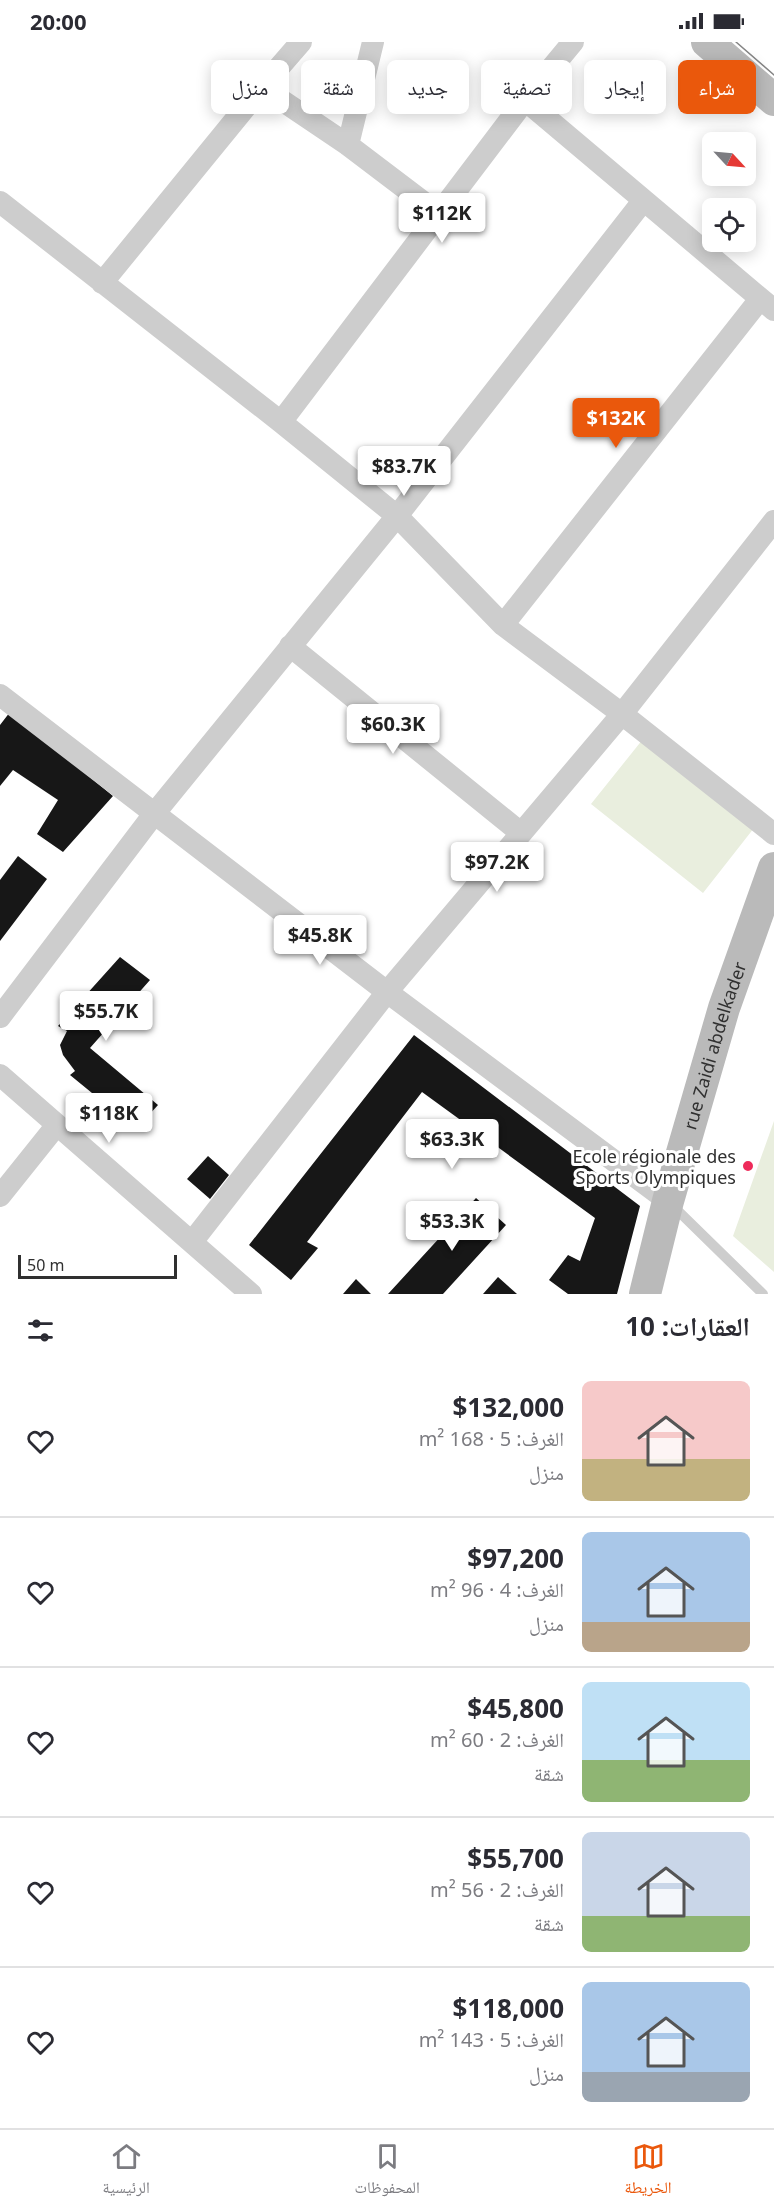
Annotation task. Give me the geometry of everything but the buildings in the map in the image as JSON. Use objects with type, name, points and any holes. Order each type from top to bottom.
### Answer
[{"type":"main road","points":[[707,42],[774,100]]},
{"type":"main road","name":"rue Zaidi abdelkader","points":[[645,1294],[668,1201],[724,1008],[774,868]]},
{"type":"street","points":[[285,60],[301,42]]},
{"type":"street","points":[[348,145],[373,42]]},
{"type":"street","points":[[558,60],[573,42]]},
{"type":"street","points":[[289,105],[348,145],[439,214]]},
{"type":"street","points":[[102,284],[240,114]]},
{"type":"street","points":[[281,422],[514,114]]},
{"type":"street","points":[[504,625],[767,304],[541,114]]},
{"type":"street","points":[[0,1017],[154,814],[397,516],[643,201]]},
{"type":"street","points":[[0,202],[397,516],[504,625],[622,714],[774,834]]},
{"type":"street","points":[[192,1242],[387,992],[622,714],[774,521]]},
{"type":"street","points":[[290,646],[521,833]]},
{"type":"street","points":[[0,695],[387,992],[668,1201]]},
{"type":"street","points":[[0,1075],[251,1294]]},
{"type":"street","points":[[0,1196],[56,1126]]},
{"type":"lane","points":[[668,1201],[763,1294]]},
{"type":"green space","points":[[643,739],[754,828],[703,893],[591,804]]},
{"type":"green space","points":[[774,1121],[774,1272],[733,1236]]},
{"type":"tram line","points":[[736,42],[774,75]]},
{"type":"place","name":"Ecole régionale des Sports Olympiques","points":[[748,1166]]}]
